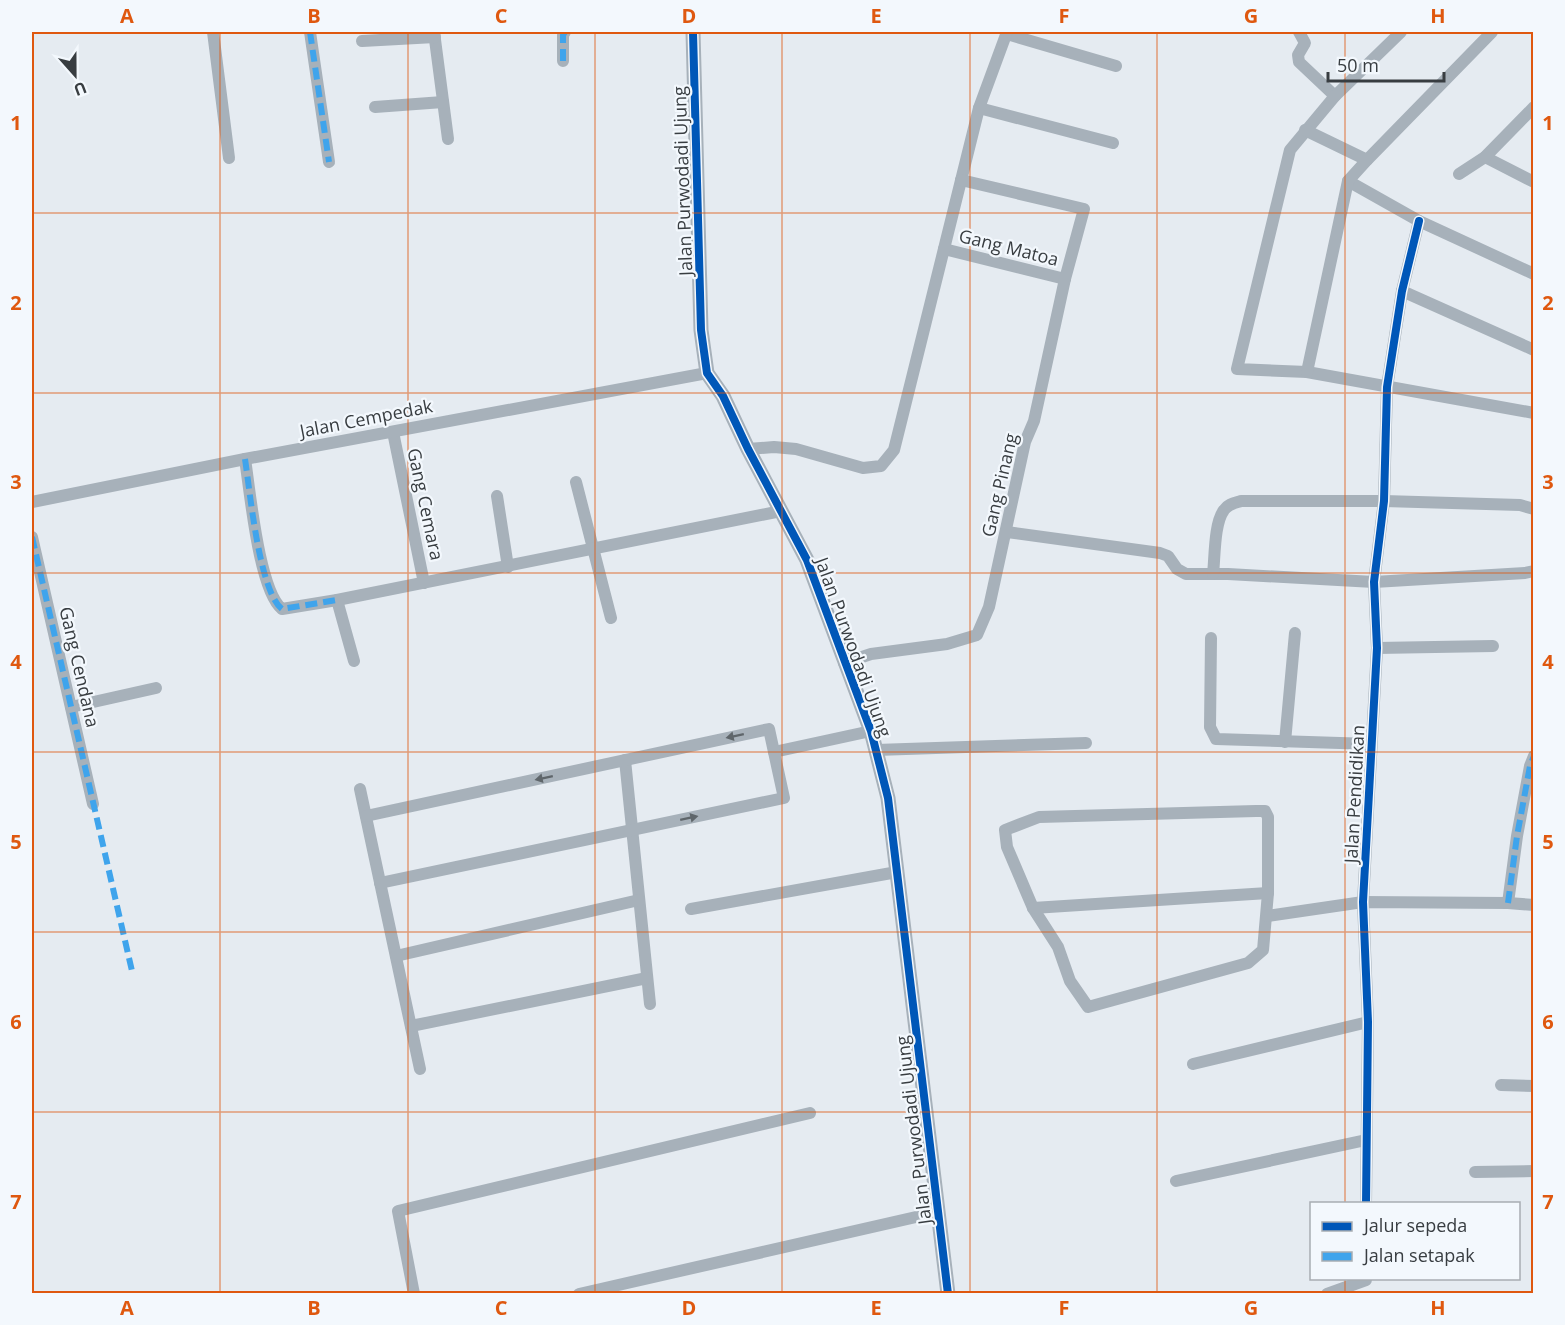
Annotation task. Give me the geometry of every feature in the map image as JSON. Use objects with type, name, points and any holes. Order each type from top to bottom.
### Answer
[{"type":"street","points":[[213,32],[229,158]]},
{"type":"street","points":[[310,32],[329,162]]},
{"type":"street","points":[[563,62],[565,32]]},
{"type":"street","name":"Jalan Purwodadi Ujung","points":[[693,32],[701,330],[707,373],[723,396],[807,560],[876,750],[888,798],[948,1293]]},
{"type":"street","points":[[1299,32],[1305,43],[1298,55],[1299,62],[1335,96]]},
{"type":"street","points":[[1401,32],[1335,96],[1290,150],[1237,369],[1307,372],[1533,413]]},
{"type":"street","points":[[1307,372],[1348,181],[1492,32]]},
{"type":"street","points":[[748,448],[796,449],[863,468],[881,466],[894,450],[979,108],[1007,33],[1116,66]]},
{"type":"street","points":[[362,41],[435,34],[448,139]]},
{"type":"street","points":[[375,107],[443,102]]},
{"type":"street","points":[[1459,174],[1485,157],[1533,107]]},
{"type":"street","points":[[979,108],[1113,143]]},
{"type":"street","points":[[1305,130],[1367,160]]},
{"type":"street","points":[[1485,157],[1533,182]]},
{"type":"street","name":"Gang Pinang","points":[[844,663],[871,654],[946,644],[976,635],[989,607],[1025,442],[1034,421],[1065,279],[1084,209],[961,180]]},
{"type":"street","points":[[1348,181],[1419,221],[1533,274]]},
{"type":"street","name":"Jalan Pendidikan","points":[[1366,1202],[1368,1022],[1363,902],[1377,648],[1374,582],[1384,501],[1387,387],[1402,291],[1419,221]]},
{"type":"street","name":"Gang Matoa","points":[[944,249],[1065,279]]},
{"type":"street","points":[[1402,291],[1533,350]]},
{"type":"street","name":"Jalan Cempedak","points":[[32,502],[244,459],[707,373]]},
{"type":"street","name":"Gang Cemara","points":[[393,432],[424,583]]},
{"type":"street","points":[[244,459],[262,564],[276,604],[282,609],[508,567],[781,511]]},
{"type":"street","points":[[576,482],[611,618]]},
{"type":"street","points":[[497,496],[508,567]]},
{"type":"street","points":[[1213,574],[1218,528],[1223,510],[1230,504],[1241,501],[1384,501],[1520,505],[1533,509]]},
{"type":"street","points":[[1007,532],[1160,553],[1168,556],[1177,569],[1186,574],[1374,582],[1533,571]]},
{"type":"street","name":"Gang Cendana","points":[[32,537],[93,804]]},
{"type":"street","points":[[337,600],[354,661]]},
{"type":"street","points":[[1284,742],[1295,633]]},
{"type":"street","points":[[1211,638],[1210,727],[1216,739],[1371,744]]},
{"type":"street","points":[[1377,648],[1493,646]]},
{"type":"street","points":[[71,707],[156,688]]},
{"type":"street","points":[[366,816],[769,729],[784,798],[380,883]]},
{"type":"street","points":[[774,752],[871,731]]},
{"type":"street","points":[[876,750],[1086,743]]},
{"type":"street","points":[[1508,903],[1517,836],[1533,756]]},
{"type":"street","points":[[625,760],[650,1004]]},
{"type":"street","points":[[360,789],[420,1069]]},
{"type":"street","points":[[1265,811],[1268,817],[1268,892],[1263,950],[1248,963],[1088,1007],[1070,981],[1058,947],[1033,909],[1007,847],[1005,830],[1039,817],[1265,811]]},
{"type":"street","points":[[691,909],[897,872]]},
{"type":"street","points":[[1033,909],[1268,892]]},
{"type":"street","points":[[396,956],[639,900]]},
{"type":"street","points":[[1267,916],[1363,902],[1533,905]]},
{"type":"street","points":[[411,1026],[647,978]]},
{"type":"street","points":[[1193,1064],[1368,1022]]},
{"type":"street","points":[[1501,1085],[1533,1086]]},
{"type":"street","points":[[414,1293],[398,1211],[810,1113]]},
{"type":"street","points":[[1176,1181],[1366,1140]]},
{"type":"street","points":[[1475,1172],[1533,1171]]},
{"type":"street","points":[[579,1293],[938,1212]]},
{"type":"street","points":[[1327,1293],[1363,1280]]},
{"type":"marked path","points":[[310,32],[329,162]]},
{"type":"marked path","points":[[563,61],[565,32]]},
{"type":"marked path","points":[[245,459],[257,539],[267,582],[274,599],[282,609],[337,600]]},
{"type":"marked path","points":[[32,537],[132,971]]},
{"type":"marked path","points":[[1508,903],[1517,836],[1530,766],[1534,756]]},
{"type":"cycle path","points":[[693,32],[701,330],[707,373],[723,396],[748,449],[807,560],[871,731],[888,798],[948,1294]]},
{"type":"cycle path","points":[[1366,1202],[1368,1022],[1363,902],[1377,648],[1374,582],[1384,501],[1387,387],[1402,291],[1419,221]]}]
